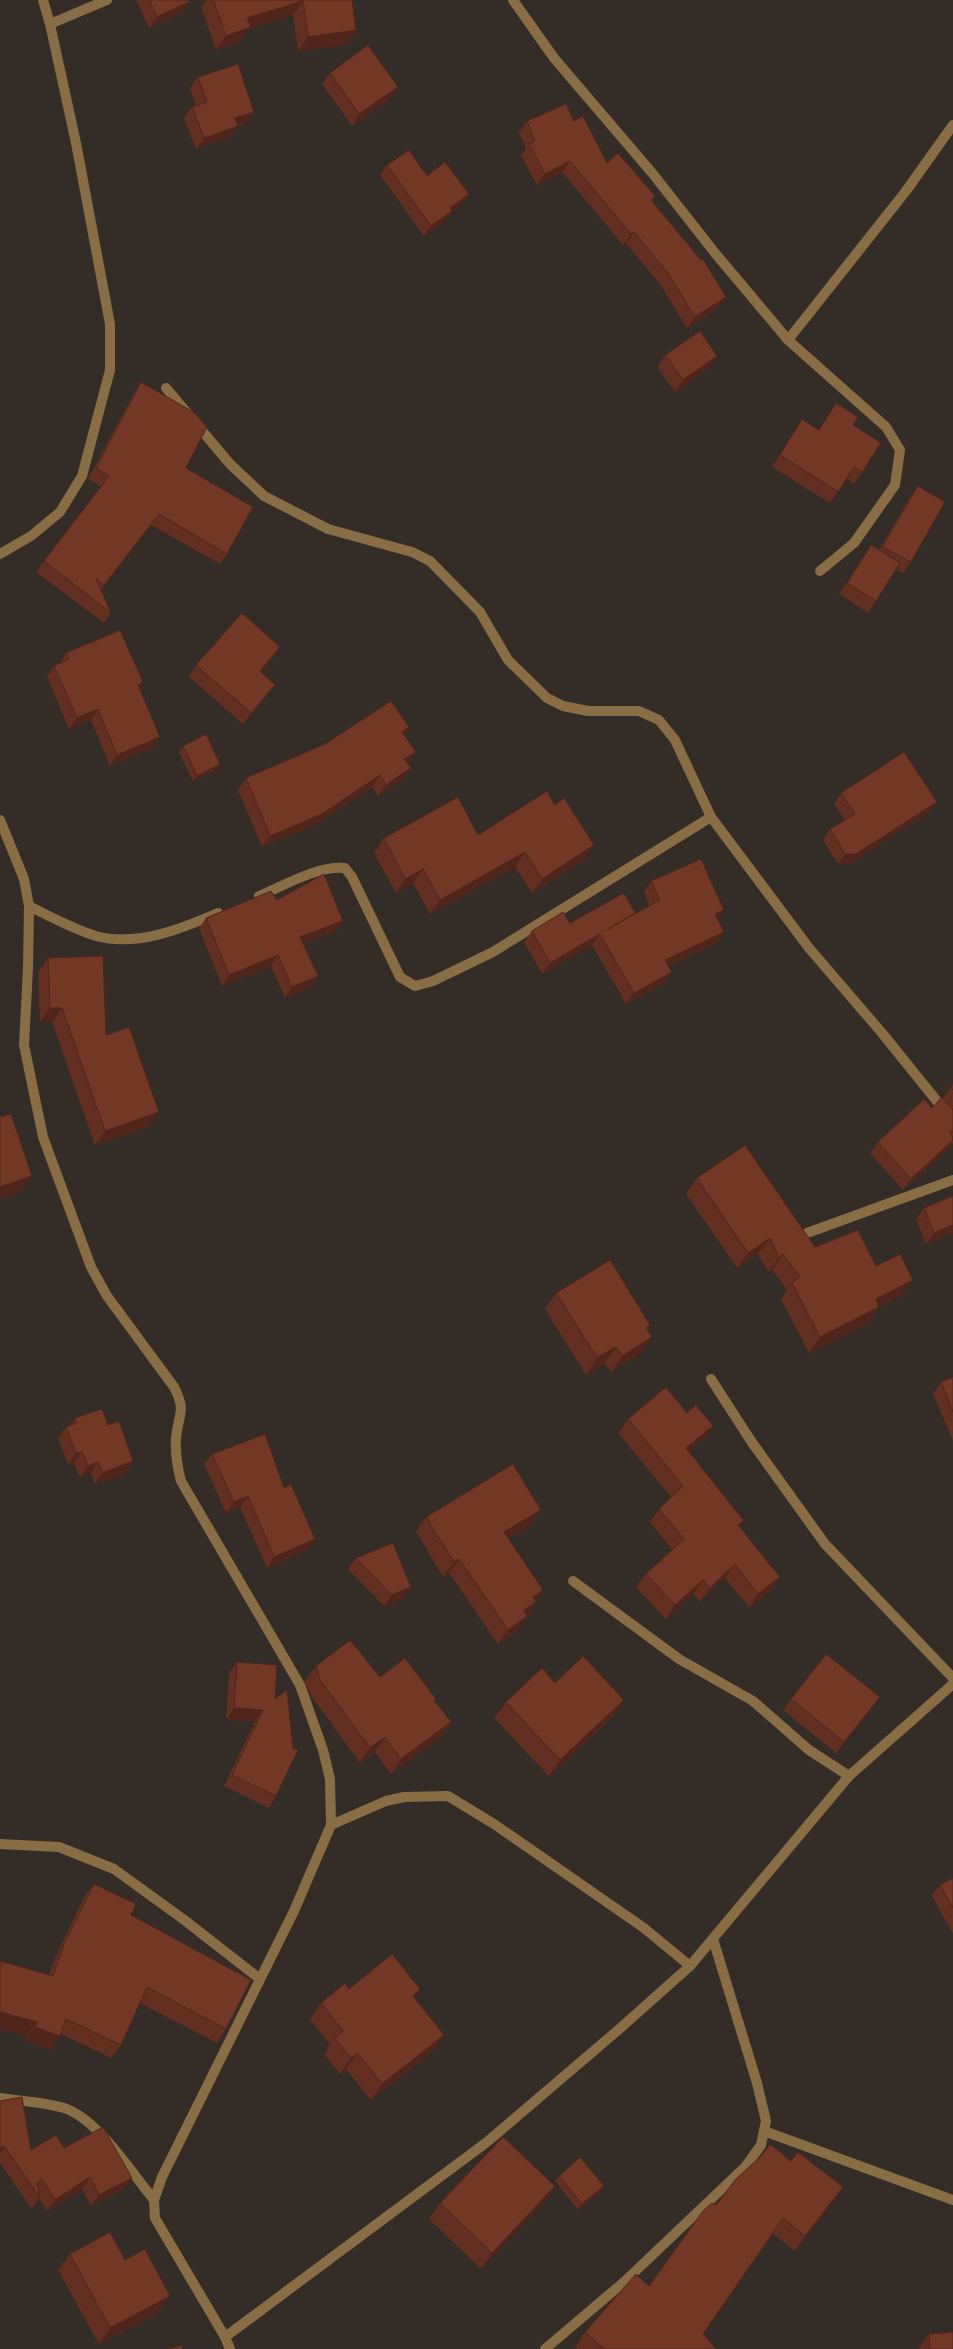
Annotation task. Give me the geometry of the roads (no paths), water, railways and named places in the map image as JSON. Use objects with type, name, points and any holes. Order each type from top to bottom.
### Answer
[{"type":"street","points":[[0,554],[31,536],[60,512],[82,476],[110,370],[110,324],[76,143],[50,24],[43,0]]},
{"type":"street","points":[[50,24],[107,0]]},
{"type":"street","points":[[513,0],[554,58],[653,174],[715,253],[788,340],[886,427],[900,450],[895,485],[854,543],[820,571]]},
{"type":"street","points":[[788,340],[901,197],[953,125]]},
{"type":"street","points":[[166,388],[230,464],[264,496],[328,529],[412,552],[430,561],[445,574],[480,612],[508,660],[547,698],[563,706],[588,711],[639,711],[659,720],[675,740],[711,817],[809,948],[882,1033],[953,1121]]},
{"type":"street","points":[[247,901],[322,870],[335,867],[344,868],[352,877],[400,977],[415,986],[433,981],[493,952],[711,817]]},
{"type":"street","points":[[0,820],[24,879],[29,906],[24,1045],[43,1137],[91,1268],[107,1296],[174,1387],[181,1400],[182,1416],[176,1436],[175,1458],[181,1481],[300,1685],[323,1750],[330,1780],[330,1825],[294,1911],[162,2177],[154,2200],[155,2218],[225,2337],[230,2349]]},
{"type":"street","points":[[29,906],[68,925],[97,936],[120,939],[145,937],[170,932],[226,910]]},
{"type":"street","points":[[807,1233],[953,1180]]},
{"type":"street","points":[[711,1378],[751,1441],[825,1544],[953,1678]]},
{"type":"street","points":[[573,1581],[679,1659],[753,1702],[809,1750],[849,1776]]},
{"type":"street","points":[[225,2337],[488,2142],[690,1966],[849,1776],[953,1684]]},
{"type":"street","points":[[330,1825],[386,1801],[404,1797],[448,1796],[494,1824],[644,1928],[690,1966]]},
{"type":"street","points":[[0,1844],[59,1847],[114,1869],[184,1919],[260,1979]]},
{"type":"street","points":[[545,2349],[624,2282],[746,2166],[761,2145],[766,2121],[757,2083],[713,1939]]},
{"type":"street","points":[[0,2098],[64,2108],[82,2117],[96,2128],[154,2200]]},
{"type":"street","points":[[764,2131],[953,2200]]}]
